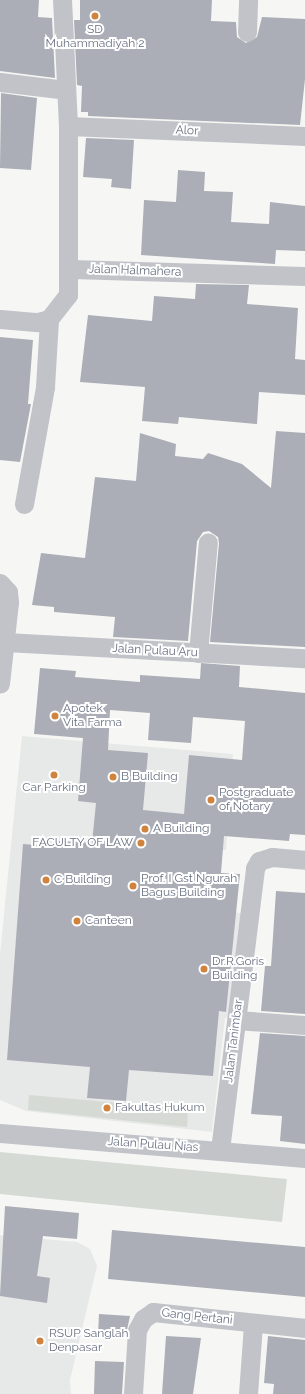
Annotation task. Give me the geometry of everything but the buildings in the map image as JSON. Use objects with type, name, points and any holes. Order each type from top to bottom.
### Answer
[{"type":"street","points":[[62,0],[68,126],[71,269]]},
{"type":"street","points":[[247,32],[248,0]]},
{"type":"street","points":[[0,82],[66,90]]},
{"type":"street","name":"Alor","points":[[68,126],[305,136]]},
{"type":"street","name":"Jalan Halmahera","points":[[49,319],[68,295],[71,269],[305,276]]},
{"type":"street","points":[[0,319],[38,322],[49,319],[45,387],[24,504]]},
{"type":"street","points":[[198,653],[208,542]]},
{"type":"street","points":[[0,583],[8,592],[9,602],[0,684]]},
{"type":"street","name":"Jalan Pulau Aru","points":[[5,642],[305,658]]},
{"type":"street","name":"Jalan Tanimbar","points":[[220,1150],[255,868],[259,861],[272,857],[305,860]]},
{"type":"street","points":[[237,1020],[305,1025]]},
{"type":"street","name":"Jalan Pulau Nias","points":[[0,1133],[305,1158]]},
{"type":"street","name":"Gang Pertani","points":[[132,1394],[137,1330],[153,1312],[253,1324],[305,1328]]},
{"type":"street","points":[[248,1394],[253,1324]]},
{"type":"shaded area","points":[[22,736],[233,754],[226,850],[204,851],[199,910],[241,913],[233,1016],[225,1018],[212,1132],[26,1111],[0,1100],[0,954]]},
{"type":"shaded area","points":[[29,1095],[188,1109],[187,1127],[28,1110]]},
{"type":"shaded area","points":[[0,1152],[287,1179],[282,1222],[0,1194]]},
{"type":"shaded area","name":"RSUP Sanglah Denpasar","points":[[0,1235],[77,1242],[90,1249],[97,1266],[70,1380],[71,1394],[0,1394]]},
{"type":"place","name":"SD Muhammadiyah 2","points":[[95,16]]},
{"type":"place","name":"Apotek Vita Farma","points":[[55,716]]},
{"type":"place","name":"Car Parking","points":[[54,775]]},
{"type":"place","name":"B Building","points":[[113,777]]},
{"type":"place","name":"Postgraduate of Notary","points":[[211,800]]},
{"type":"place","name":"A Building","points":[[145,829]]},
{"type":"place","name":"FACULTY OF LAW","points":[[141,843]]},
{"type":"place","name":"C Building","points":[[46,880]]},
{"type":"place","name":"Prof. I Gst Ngurah Bagus Building","points":[[133,886]]},
{"type":"place","name":"Canteen","points":[[77,921]]},
{"type":"place","name":"Dr.R.Goris Building","points":[[204,969]]},
{"type":"place","name":"Fakultas Hukum","points":[[107,1108]]},
{"type":"place","name":"RSUP Sanglah Denpasar","points":[[40,1341]]}]
